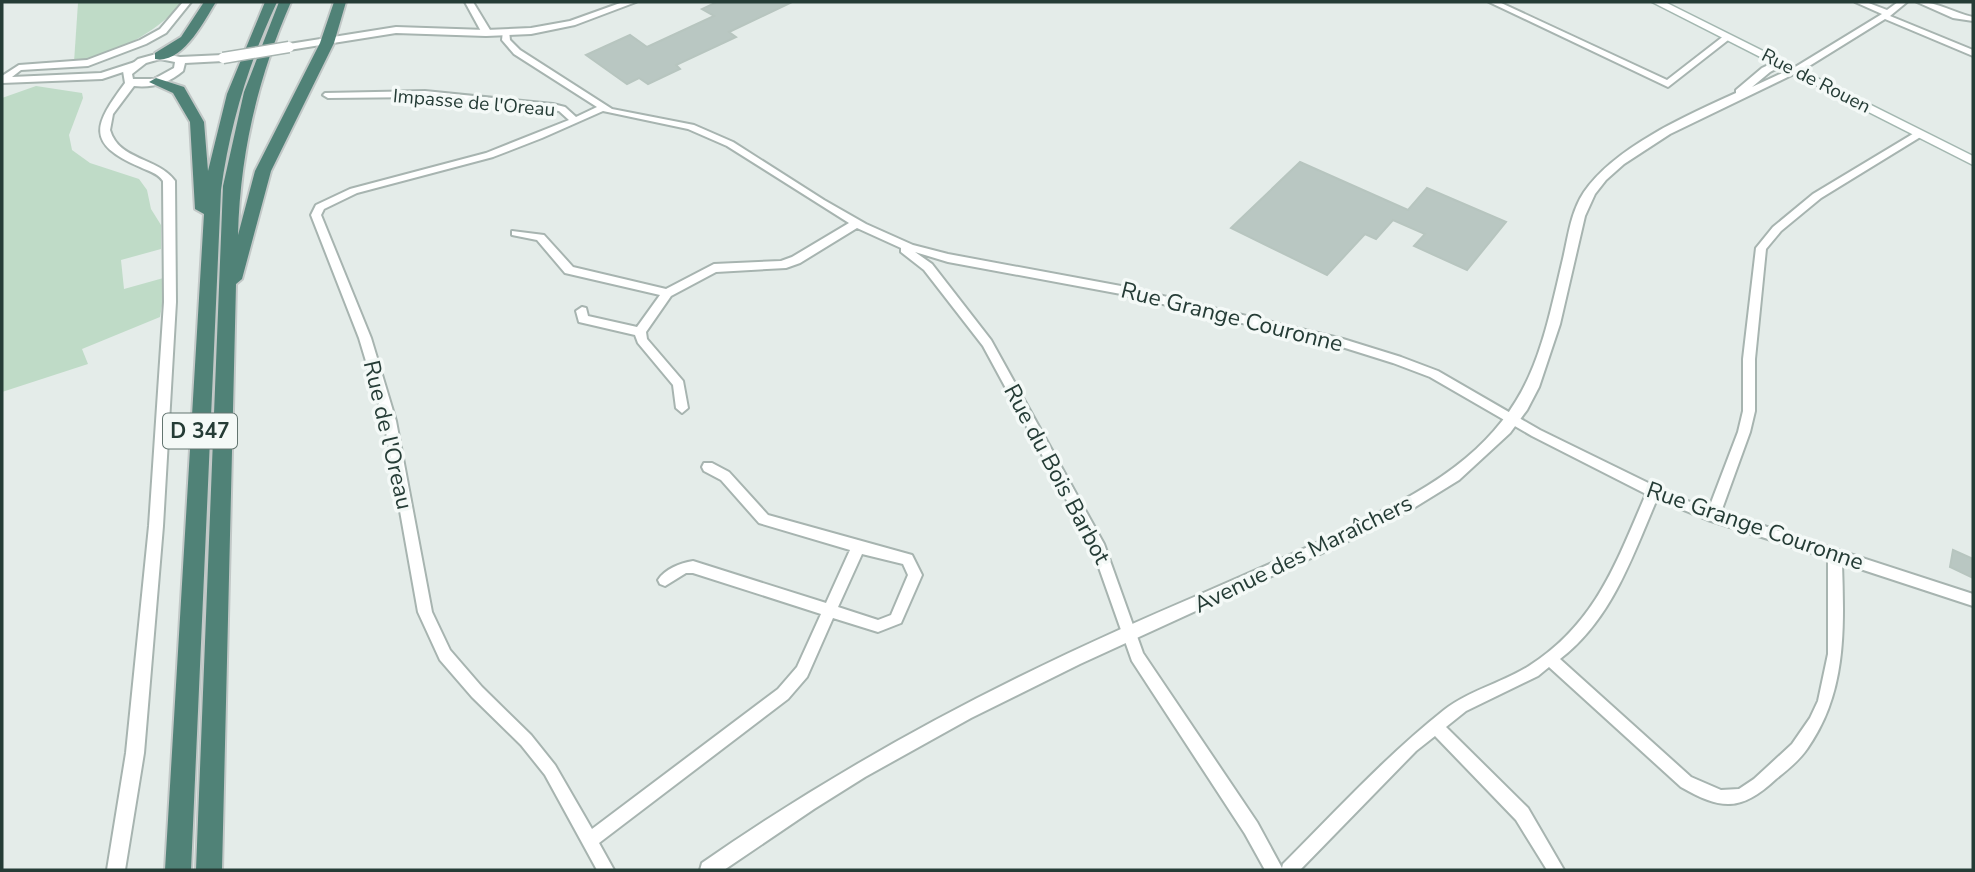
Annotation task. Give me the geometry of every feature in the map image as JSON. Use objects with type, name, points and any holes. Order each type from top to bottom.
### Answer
[{"type":"highway","points":[[160,56],[186,40],[210,2]]},
{"type":"highway","name":"D 347","points":[[178,870],[209,248],[216,164],[228,111],[244,63],[271,2]]},
{"type":"highway","name":"D 347","points":[[209,870],[230,199],[239,136],[260,61],[285,2]]},
{"type":"highway","points":[[227,300],[243,253],[252,206],[263,171],[328,40],[340,2]]},
{"type":"highway","points":[[151,83],[170,85],[179,90],[197,122],[201,143],[200,184],[209,248]]},
{"type":"main road","name":"Rue de Rouen","points":[[1657,2],[1973,161]]},
{"type":"street","points":[[2,80],[19,68],[88,63],[125,50],[163,31],[187,2]]},
{"type":"street","points":[[469,2],[486,33]]},
{"type":"street","points":[[102,76],[160,56],[180,60],[209,60],[396,30],[506,33],[572,23],[631,2]]},
{"type":"street","points":[[1493,2],[1668,84],[1728,37]]},
{"type":"street","points":[[1859,2],[1973,53]]},
{"type":"street","points":[[1795,71],[1903,2]]},
{"type":"street","points":[[1921,2],[1956,16],[1973,19]]},
{"type":"street","points":[[506,33],[506,40],[517,52],[603,108],[615,113],[691,127],[730,144],[857,223],[796,260],[782,265],[714,268],[667,293],[640,332],[642,340],[680,384],[682,408]]},
{"type":"street","points":[[174,74],[181,64],[180,60]]},
{"type":"street","points":[[120,99],[151,83],[209,60]]},
{"type":"street","name":"Avenue des Maraîchers","points":[[1740,93],[1757,77],[1779,63]]},
{"type":"street","points":[[130,81],[127,74],[135,65]]},
{"type":"street","name":"Avenue des Maraîchers","points":[[709,870],[781,821],[982,704],[1128,634],[1217,597],[1402,508],[1437,488],[1467,465],[1513,421],[1527,398],[1546,352],[1579,218],[1591,190],[1601,177],[1633,153],[1740,93],[1795,71]]},
{"type":"street","points":[[2,80],[102,76],[151,83]]},
{"type":"street","points":[[116,870],[135,753],[144,674],[156,526],[170,263],[169,181],[164,174],[109,145],[104,135],[106,119],[130,81]]},
{"type":"street","name":"Impasse de l'Oreau","points":[[328,95],[407,93],[553,107],[562,109],[575,121]]},
{"type":"street","name":"Rue de l'Oreau","points":[[603,108],[488,155],[345,196],[320,207],[316,215],[365,338],[390,421],[425,612],[446,654],[477,692],[526,740],[550,770],[606,870]]},
{"type":"street","points":[[1713,516],[1737,454],[1749,411],[1749,359],[1761,248],[1777,229],[1817,196],[1919,134]]},
{"type":"street","name":"Rue du Bois Barbot","points":[[857,223],[930,261],[987,343],[1074,500],[1107,566],[1137,656],[1251,828],[1274,870]]},
{"type":"street","points":[[516,233],[540,237],[569,270],[667,293]]},
{"type":"street","name":"Rue Grange Couronne","points":[[930,261],[1121,290],[1343,343],[1434,374],[1513,421],[1653,493],[1713,516],[1973,600]]},
{"type":"street","points":[[582,311],[583,319],[640,332]]},
{"type":"street","points":[[665,580],[683,568],[693,567],[878,626],[896,619],[915,575],[907,559],[764,519],[725,476],[708,467]]},
{"type":"street","points":[[1289,870],[1411,746],[1461,706],[1551,660],[1595,614],[1614,583],[1653,493]]},
{"type":"street","points":[[591,839],[783,694],[803,672],[858,547]]},
{"type":"street","points":[[1551,660],[1686,782],[1712,795],[1741,797],[1754,791],[1802,743],[1829,692],[1837,651],[1835,555]]},
{"type":"street","points":[[1436,727],[1522,814],[1556,870]]},
{"type":"green space","points":[[183,2],[160,24],[133,41],[74,62],[78,3]]},
{"type":"green space","points":[[36,86],[82,93],[83,98],[69,135],[72,150],[90,163],[139,179],[147,190],[151,209],[161,225],[161,249],[121,260],[124,289],[167,277],[160,317],[82,349],[88,364],[2,392],[2,98]]},
{"type":"building","points":[[717,2],[792,2],[729,32],[736,37],[676,65],[680,69],[648,84],[639,78],[627,84],[586,55],[630,35],[647,47],[714,16],[702,9]]},
{"type":"building","points":[[1300,162],[1408,210],[1427,188],[1506,222],[1467,270],[1414,246],[1425,234],[1393,220],[1376,239],[1365,234],[1327,275],[1231,228]]},
{"type":"building","points":[[1953,550],[1973,559],[1973,578],[1950,567]]}]
